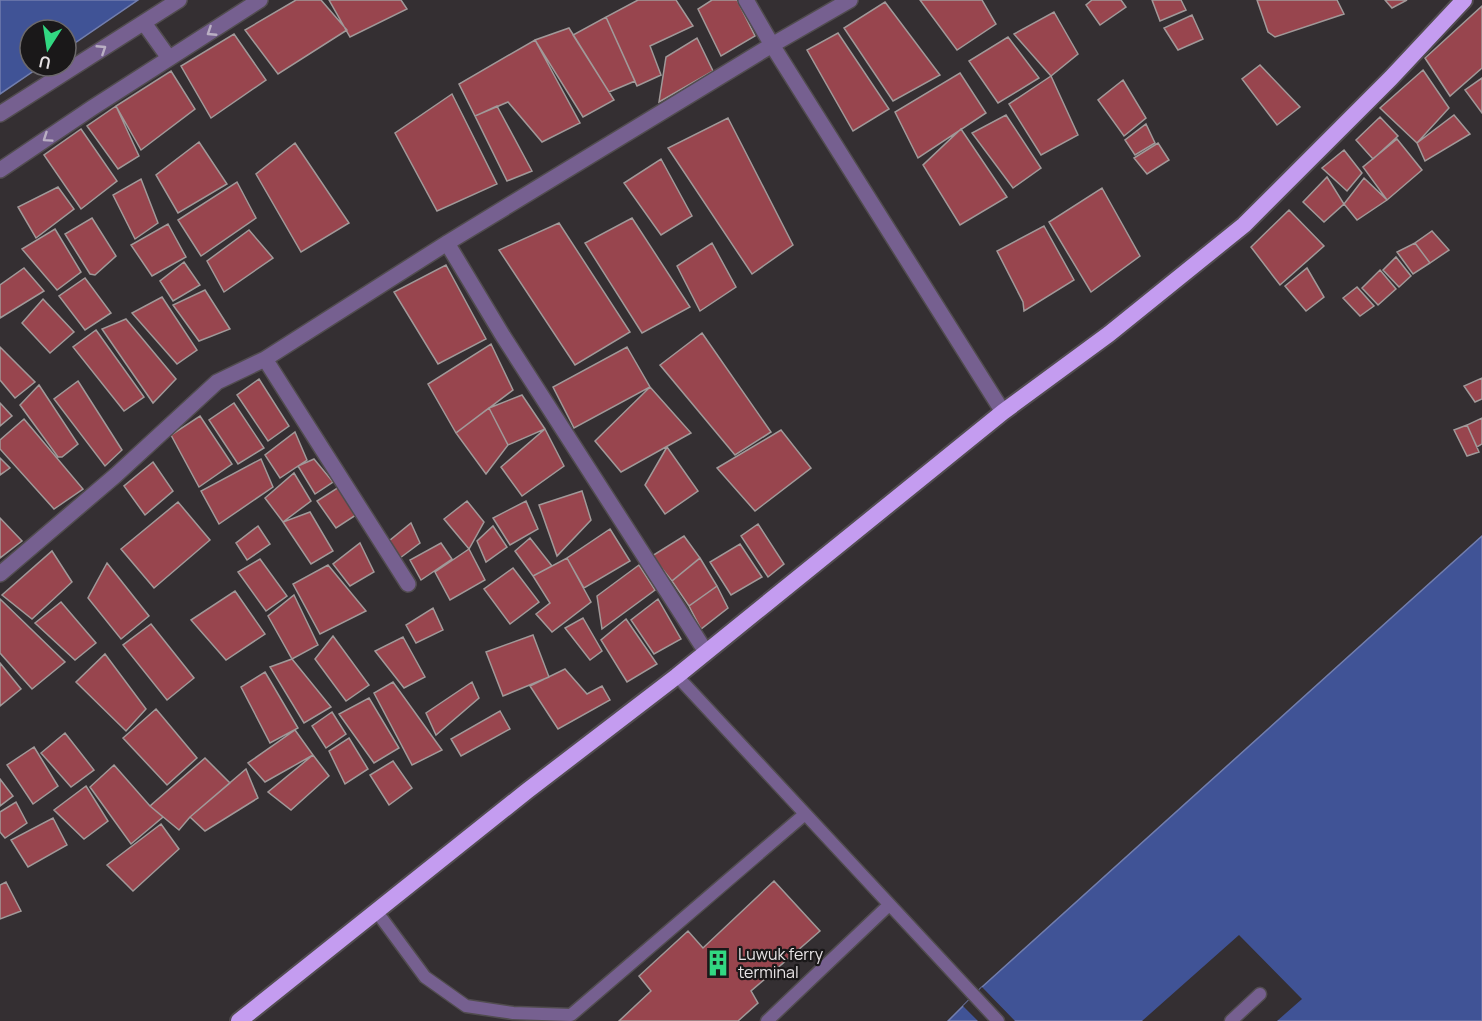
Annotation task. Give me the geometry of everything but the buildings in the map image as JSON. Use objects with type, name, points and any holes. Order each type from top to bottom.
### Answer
[{"type":"highway","points":[[239,1021],[536,784],[677,676],[1003,412],[1109,334],[1244,225],[1391,78],[1464,0]]},
{"type":"street","points":[[0,114],[179,0]]},
{"type":"street","points":[[0,170],[260,0]]},
{"type":"street","points":[[746,0],[1003,412]]},
{"type":"street","points":[[0,574],[107,482],[217,382],[265,359],[447,243],[850,0]]},
{"type":"street","points":[[144,22],[169,58]]},
{"type":"street","points":[[447,243],[503,336],[706,652]]},
{"type":"street","points":[[265,359],[408,584]]},
{"type":"lane","points":[[677,676],[998,1021]]},
{"type":"lane","points":[[376,912],[425,977],[466,1006],[513,1013],[571,1015],[805,814]]},
{"type":"lane","points":[[767,1021],[889,905]]},
{"type":"lane","points":[[1231,1021],[1260,994]]},
{"type":"water","points":[[0,0],[138,0],[78,41],[78,18],[18,18],[18,78],[23,78],[0,94]]},
{"type":"water","points":[[1482,536],[1482,1021],[948,1021],[982,987]]},
{"type":"pier","points":[[1239,935],[1302,999],[1277,1021],[1142,1021]]},
{"type":"pier","points":[[982,987],[1015,1021],[978,1021],[963,1006]]},
{"type":"place","name":"Luwuk ferry terminal","points":[[718,963]]}]
